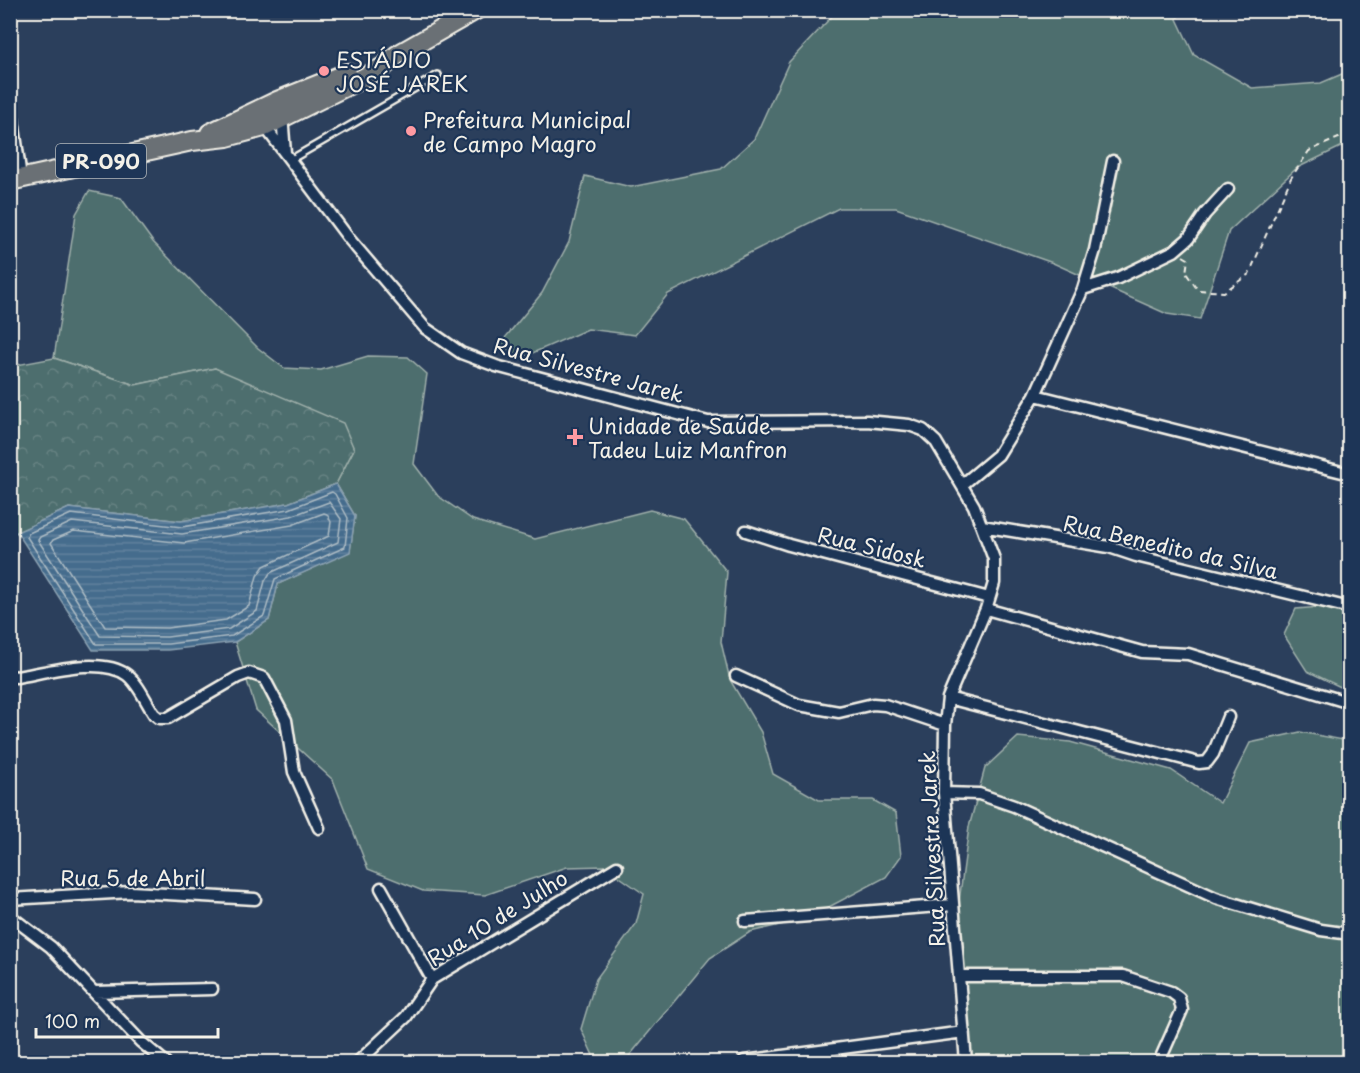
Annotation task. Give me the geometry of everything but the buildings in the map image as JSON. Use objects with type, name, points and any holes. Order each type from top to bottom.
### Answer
[{"type":"main road","name":"PR-090","points":[[16,180],[192,141],[218,139],[264,127],[383,67],[448,18],[476,10]]},
{"type":"main road","name":"PR-090","points":[[192,141],[277,101],[397,55]]},
{"type":"street","points":[[10,98],[16,180]]},
{"type":"street","points":[[277,101],[283,119],[287,157]]},
{"type":"street","name":"Rua Silvestre Jarek","points":[[255,111],[264,127],[350,240],[425,328],[461,353],[496,366],[708,422],[867,421],[909,425],[923,430],[936,442],[962,485],[982,525],[994,559],[994,583],[948,698],[945,725],[944,792],[966,1062]]},
{"type":"street","points":[[962,485],[998,455],[1035,395],[1083,289],[1095,250],[1113,161]]},
{"type":"street","points":[[1083,289],[1118,279],[1174,251],[1188,239],[1205,214],[1228,189]]},
{"type":"street","points":[[1035,395],[1350,474]]},
{"type":"street","name":"Rua Benedito da Silva","points":[[982,525],[1109,547],[1137,556],[1350,608]]},
{"type":"street","name":"Rua Sidosk","points":[[746,531],[1142,652],[1188,654],[1350,703]]},
{"type":"street","points":[[10,676],[17,677],[94,665],[114,668],[129,676],[159,718],[168,718],[238,677],[249,673],[264,678],[286,720],[294,772],[319,828]]},
{"type":"street","points":[[736,676],[799,705],[838,712],[873,704],[885,705],[945,725]]},
{"type":"street","points":[[948,698],[1199,763],[1208,762],[1228,717]]},
{"type":"street","points":[[944,792],[979,794],[1014,806],[1216,898],[1321,930],[1350,934]]},
{"type":"street","name":"Rua 10 de Julho","points":[[358,1062],[406,1017],[432,979],[617,867]]},
{"type":"street","points":[[381,888],[432,979]]},
{"type":"street","name":"Rua 5 de Abril","points":[[10,899],[131,892],[255,899]]},
{"type":"street","points":[[746,921],[952,905]]},
{"type":"street","points":[[10,916],[51,947],[141,1042],[165,1062]]},
{"type":"street","points":[[959,976],[1123,976],[1171,992],[1179,998],[1182,1010],[1159,1062]]},
{"type":"street","points":[[95,992],[212,988]]},
{"type":"street","points":[[744,1061],[964,1032]]},
{"type":"lane","points":[[287,157],[438,75]]},
{"type":"path","points":[[1174,251],[1188,259],[1186,273],[1198,290],[1224,292],[1249,274],[1291,178],[1309,151],[1350,133]]},
{"type":"green space","points":[[837,11],[1181,11],[1177,19],[1194,55],[1252,88],[1321,83],[1349,71],[1349,143],[1297,168],[1229,231],[1200,319],[1167,314],[1053,263],[896,208],[839,208],[668,294],[635,335],[588,329],[521,358],[500,344],[542,293],[569,242],[585,176],[631,187],[721,169],[754,139],[789,62]]},
{"type":"green space","points":[[89,191],[121,198],[153,242],[258,348],[284,368],[321,370],[368,356],[408,357],[427,374],[414,464],[438,496],[473,520],[535,539],[650,510],[684,519],[727,572],[721,642],[730,680],[761,732],[773,774],[819,800],[873,800],[896,813],[901,856],[886,877],[806,919],[750,932],[710,958],[626,1060],[596,1062],[581,1029],[596,979],[636,924],[644,894],[604,866],[567,867],[485,895],[423,891],[368,869],[333,780],[256,710],[235,642],[269,620],[278,584],[350,551],[355,516],[336,484],[354,449],[215,368],[135,385],[54,358],[76,214]]},
{"type":"green space","points":[[54,358],[135,385],[215,368],[343,423],[354,449],[336,484],[288,503],[181,521],[69,508],[11,535],[11,366]]},
{"type":"green space","points":[[1321,607],[1349,614],[1349,691],[1307,671],[1284,635],[1296,609]]},
{"type":"green space","points":[[1300,732],[1349,741],[1349,1062],[968,1062],[957,917],[969,827],[985,768],[1018,737],[1070,742],[1171,770],[1220,803],[1250,743]]},
{"type":"water","points":[[336,484],[355,516],[350,552],[278,584],[269,620],[235,642],[168,650],[93,650],[17,532],[69,508],[181,521],[288,503]]},
{"type":"place","name":"ESTÁDIO JOSÉ JAREK","points":[[324,71]]},
{"type":"place","name":"Prefeitura Municipal de Campo Magro","points":[[411,131]]},
{"type":"place","name":"Unidade de Saúde Tadeu Luiz Manfron","points":[[575,437]]}]
